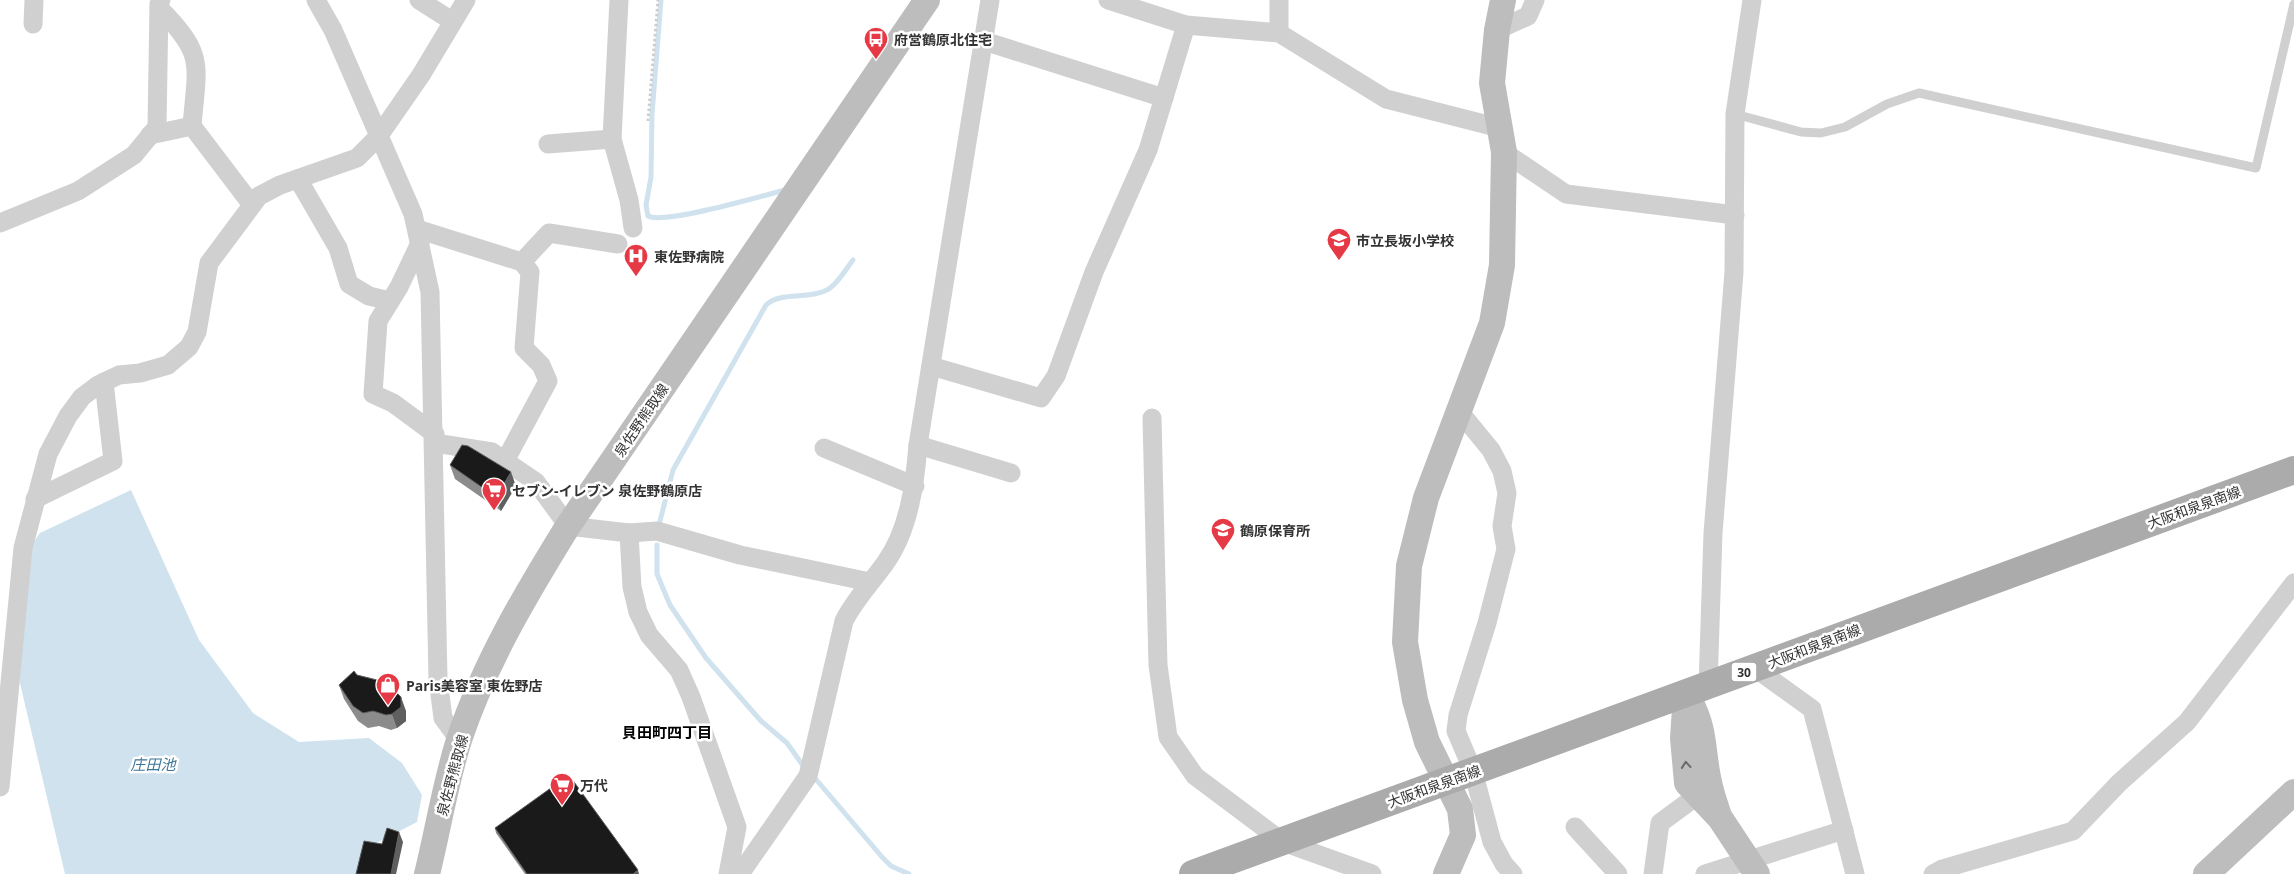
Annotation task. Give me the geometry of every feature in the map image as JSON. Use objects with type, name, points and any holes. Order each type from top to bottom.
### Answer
[{"type":"main road","name":"大阪和泉泉南線","points":[[1194,874],[2294,470]]},
{"type":"street","points":[[33,24],[34,0]]},
{"type":"street","points":[[419,0],[452,21]]},
{"type":"street","points":[[0,786],[22,557],[35,499],[48,454],[68,416],[82,397],[104,382],[120,376],[140,373],[168,365],[189,347],[197,332],[209,263],[259,196],[298,179],[357,158],[378,137],[421,75],[466,0]]},
{"type":"street","points":[[620,0],[612,139],[629,200],[633,228]]},
{"type":"street","name":"泉佐野熊取線","points":[[427,874],[459,740],[489,667],[518,609],[568,526],[927,0]]},
{"type":"street","points":[[740,874],[808,776],[844,621],[853,603],[896,546],[915,486],[918,445],[990,0]]},
{"type":"street","points":[[1108,0],[1186,25],[1279,33],[1386,99],[1502,140],[1566,194],[1735,216]]},
{"type":"street","points":[[1279,33],[1280,0]]},
{"type":"street","points":[[1446,874],[1462,835],[1460,808],[1427,742],[1415,700],[1405,642],[1409,566],[1426,498],[1492,323],[1502,265],[1502,140],[1492,83],[1497,30],[1503,0]]},
{"type":"street","points":[[1497,30],[1528,16],[1535,0]]},
{"type":"street","points":[[1720,818],[1708,780],[1705,746],[1696,713],[1713,534],[1734,272],[1735,114],[1752,0]]},
{"type":"street","points":[[318,2],[333,30],[413,214],[430,292],[435,438],[438,679],[443,718],[459,740]]},
{"type":"street","points":[[160,4],[191,44],[197,63],[192,126],[252,205]]},
{"type":"street","points":[[0,223],[78,191],[134,155],[157,126],[160,4]]},
{"type":"street","points":[[931,366],[1041,398],[1056,376],[1094,272],[1148,150],[1186,25]]},
{"type":"street","points":[[984,41],[1164,98]]},
{"type":"street","points":[[150,135],[192,126]]},
{"type":"street","points":[[548,144],[612,139]]},
{"type":"street","points":[[298,179],[338,248],[350,284],[369,296],[390,301]]},
{"type":"street","points":[[522,262],[549,233],[618,244]]},
{"type":"street","points":[[418,236],[522,262],[530,272],[524,348],[542,365],[548,381],[505,461]]},
{"type":"street","points":[[418,236],[390,301],[378,320],[374,394],[393,403],[435,438],[492,452],[536,482],[568,526],[629,533],[657,531],[740,555],[870,582]]},
{"type":"street","points":[[35,499],[113,461],[104,382]]},
{"type":"street","points":[[1459,411],[1492,450],[1502,471],[1507,493],[1502,526],[1506,549],[1487,624],[1458,716],[1456,731],[1473,771],[1492,842],[1504,864],[1513,874]]},
{"type":"street","points":[[1152,418],[1158,665],[1168,737],[1195,776],[1283,842],[1372,874]]},
{"type":"street","points":[[918,445],[1011,473]]},
{"type":"street","points":[[824,448],[915,486]]},
{"type":"street","points":[[629,533],[632,587],[638,612],[649,635],[679,670],[691,697],[737,826],[728,874]]},
{"type":"street","points":[[1933,874],[1942,869],[2073,831],[2119,783],[2187,722],[2294,583]]},
{"type":"street","points":[[1755,668],[1812,709],[1855,874]]},
{"type":"street","points":[[1697,690],[1683,738],[1687,783],[1720,818],[1753,867]]},
{"type":"street","points":[[2206,874],[2294,792]]},
{"type":"street","points":[[1653,874],[1660,824],[1698,794]]},
{"type":"street","points":[[1575,827],[1618,874]]},
{"type":"street","points":[[1705,874],[1753,867],[1844,830]]},
{"type":"lane","points":[[1735,114],[1801,132],[1821,133],[1845,127],[1887,104],[1919,93],[2256,168],[2294,4]]},
{"type":"path","points":[[648,121],[658,0]]},
{"type":"water","name":"庄田池","points":[[131,490],[199,640],[253,713],[299,742],[369,738],[402,763],[422,795],[417,822],[365,849],[359,874],[65,874],[15,662],[29,549],[40,533]]},
{"type":"building","points":[[462,445],[468,446],[511,472],[496,497],[450,465]]},
{"type":"building","points":[[354,671],[357,675],[377,680],[385,687],[391,687],[401,697],[401,707],[392,714],[386,715],[373,711],[363,713],[353,706],[339,685]]},
{"type":"building","name":"万代","points":[[569,775],[638,870],[633,874],[527,874],[495,828]]},
{"type":"building","points":[[387,828],[399,832],[391,874],[356,874],[364,841],[382,844]]},
{"type":"waterway","points":[[661,0],[652,114],[651,177],[646,205],[648,216],[658,218],[673,217],[785,190]]},
{"type":"waterway","points":[[660,521],[673,470],[766,305],[779,298],[812,295],[831,288],[853,260]]},
{"type":"waterway","points":[[657,545],[657,574],[670,605],[706,658],[761,721],[787,743],[804,767]]},
{"type":"waterway","points":[[814,777],[882,857],[891,866],[909,874]]},
{"type":"place","name":"府営鶴原北住宅","points":[[876,60]]},
{"type":"place","name":"市立長坂小学校","points":[[1339,261]]},
{"type":"place","name":"東佐野病院","points":[[636,277]]},
{"type":"place","name":"セブン-イレブン 泉佐野鶴原店","points":[[494,511]]},
{"type":"place","name":"鶴原保育所","points":[[1223,551]]},
{"type":"place","name":"Paris美容室 東佐野店","points":[[388,706]]},
{"type":"place","name":"万代","points":[[562,806]]},
{"type":"district","name":"貝田町四丁目","points":[[667,732]]}]
